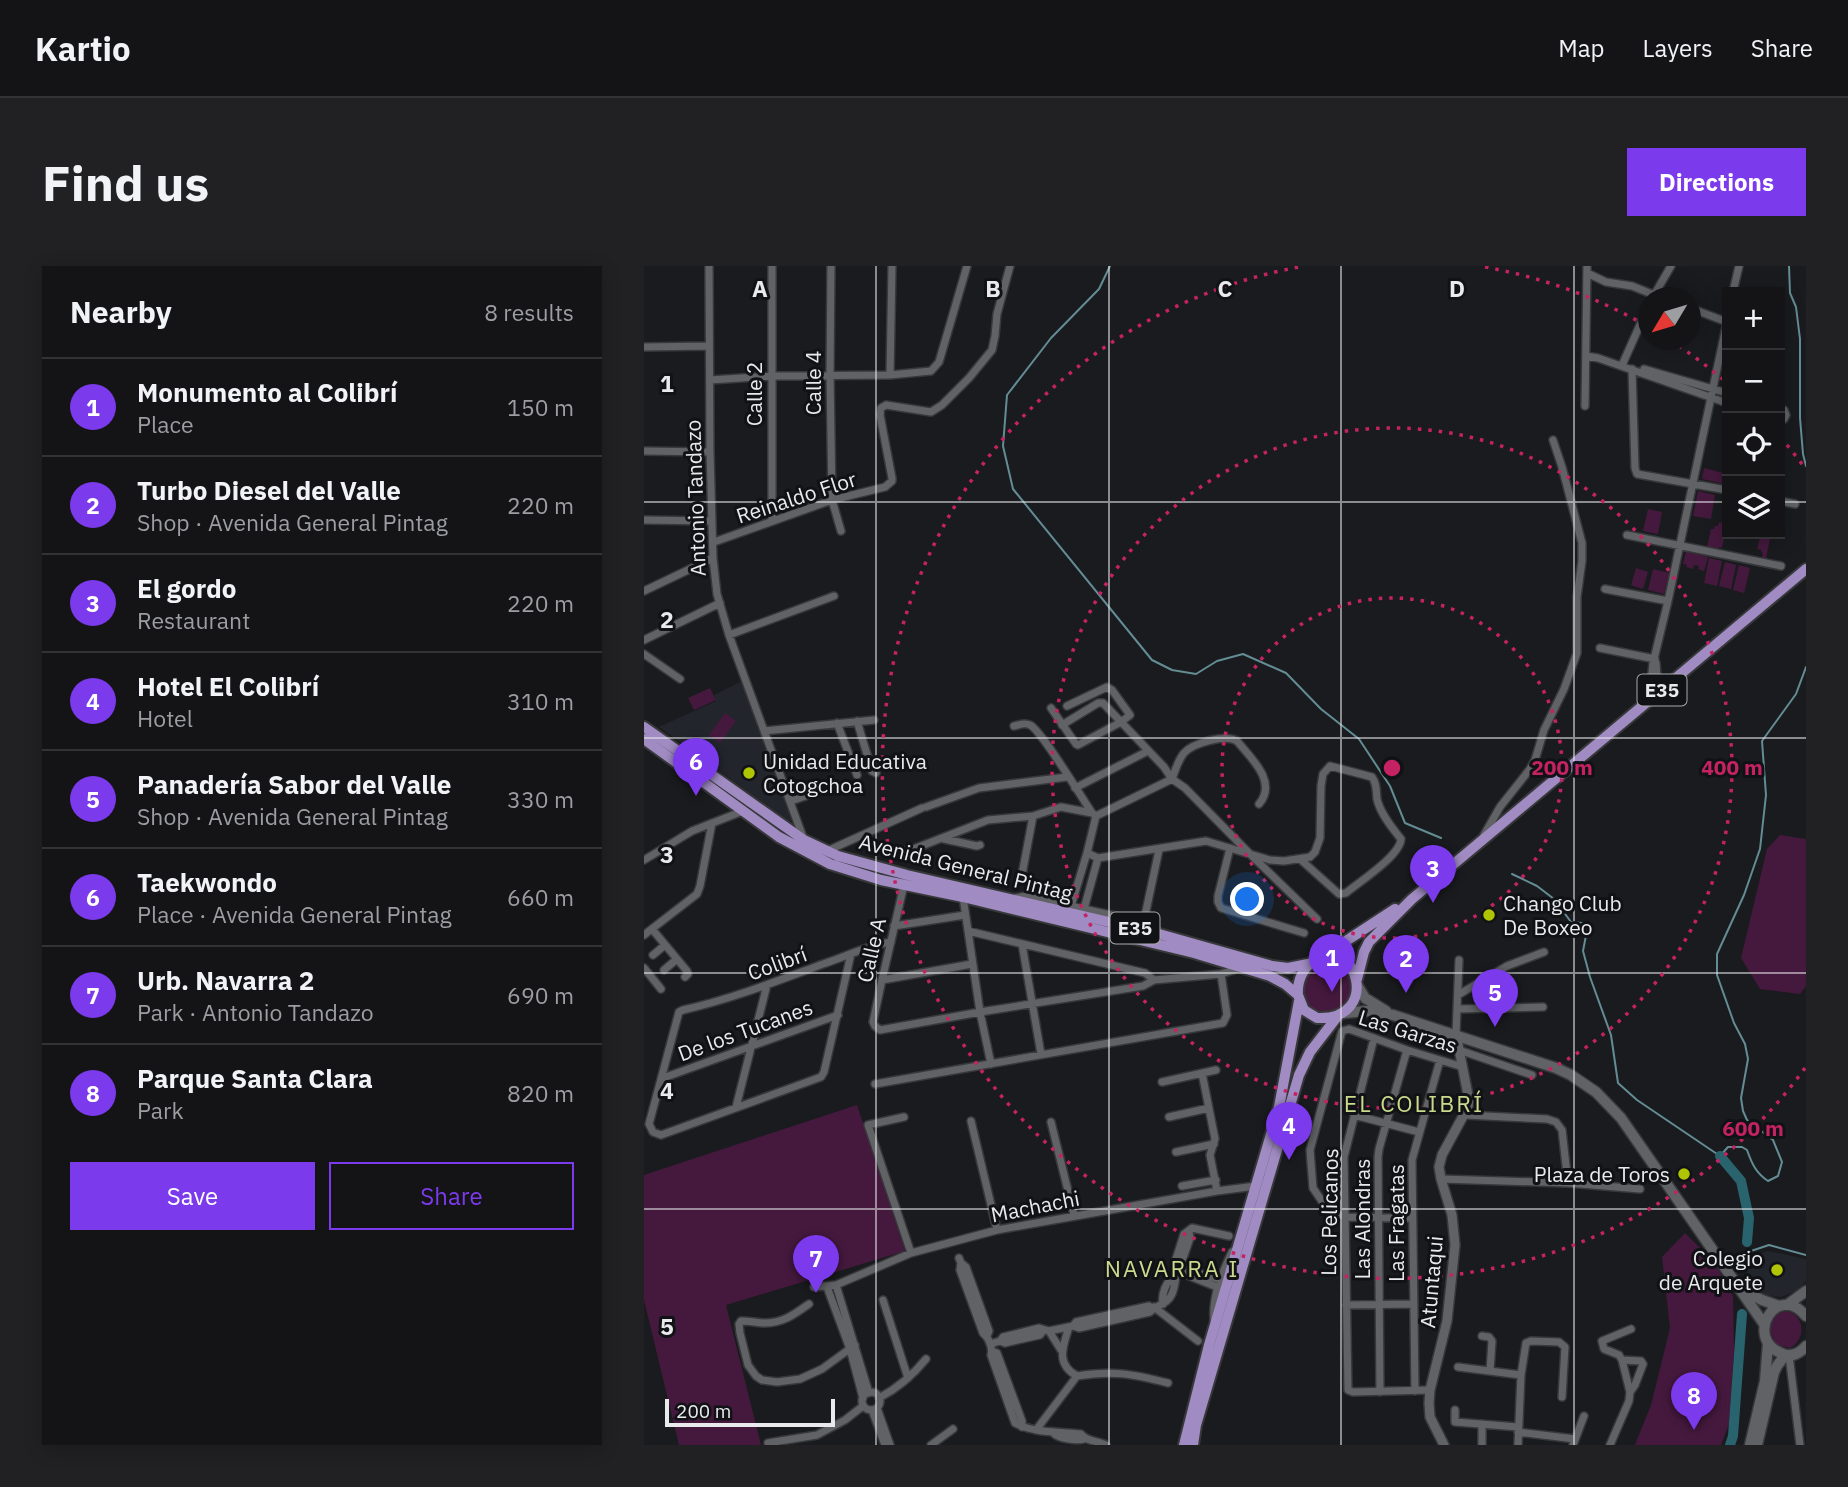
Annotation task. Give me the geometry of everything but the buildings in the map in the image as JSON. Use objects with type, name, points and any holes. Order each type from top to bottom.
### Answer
[{"type":"highway","name":"E35","points":[[1299,998],[1304,1010],[1311,1016],[1327,1019],[1340,1015],[1354,1000],[1368,942],[1412,899],[1806,569]]},
{"type":"highway","name":"Avenida General Pintag","points":[[644,727],[804,840],[826,851],[871,866],[1144,930],[1272,966],[1295,967],[1311,963]]},
{"type":"highway","name":"Avenida General Pintag","points":[[644,739],[779,837],[814,857],[847,870],[904,885],[1194,953],[1276,979],[1299,998]]},
{"type":"highway","name":"E35","points":[[1311,963],[1412,899]]},
{"type":"highway","points":[[1322,957],[1341,957],[1351,967],[1357,982]]},
{"type":"highway","points":[[1184,1445],[1215,1326],[1284,1089],[1299,998],[1299,978],[1311,963]]},
{"type":"highway","points":[[1193,1445],[1196,1425],[1299,1075],[1310,1052],[1340,1015]]},
{"type":"main road","points":[[1357,982],[1368,1000],[1393,1015]]},
{"type":"main road","points":[[1340,1015],[1367,1011],[1393,1015],[1556,1068],[1596,1092],[1621,1118],[1764,1324]]},
{"type":"main road","points":[[1742,1290],[1762,1300],[1797,1308],[1806,1316]]},
{"type":"main road","points":[[1750,1445],[1765,1381],[1768,1343],[1764,1324],[1769,1314],[1806,1291]]},
{"type":"main road","points":[[1768,1343],[1773,1348],[1806,1359]]},
{"type":"main road","points":[[1757,1445],[1774,1372],[1790,1355],[1806,1346]]},
{"type":"street","name":"Antonio Tandazo","points":[[709,266],[710,452],[713,558],[717,594],[729,635],[804,840]]},
{"type":"street","name":"Calle 2","points":[[772,266],[772,522]]},
{"type":"street","name":"Calle 4","points":[[831,266],[832,500],[841,531]]},
{"type":"street","points":[[890,375],[892,266]]},
{"type":"street","points":[[710,380],[928,372],[937,365],[967,266]]},
{"type":"street","name":"Reinaldo Flor","points":[[713,542],[832,500],[889,484],[892,478],[881,408],[887,405],[931,412],[942,405],[969,378],[992,350],[997,314],[1010,266]]},
{"type":"street","points":[[1662,287],[1671,266]]},
{"type":"street","points":[[1734,287],[1739,266]]},
{"type":"street","points":[[1587,269],[1606,282],[1638,289]]},
{"type":"street","points":[[1585,406],[1587,269]]},
{"type":"street","points":[[1701,312],[1722,320]]},
{"type":"street","points":[[1623,363],[1638,329]]},
{"type":"street","points":[[644,347],[709,346]]},
{"type":"street","points":[[1649,701],[1652,669],[1722,347]]},
{"type":"street","points":[[1586,353],[1713,393],[1722,399]]},
{"type":"street","points":[[1586,353],[1713,393],[1722,393]]},
{"type":"street","points":[[1632,369],[1637,474],[1722,489]]},
{"type":"street","points":[[1480,842],[1500,807],[1535,760],[1544,730],[1564,689],[1577,653],[1577,597],[1582,542],[1553,440]]},
{"type":"street","points":[[644,451],[710,452]]},
{"type":"street","points":[[1785,502],[1795,504]]},
{"type":"street","points":[[644,520],[712,521]]},
{"type":"street","points":[[1628,535],[1781,566]]},
{"type":"street","points":[[644,590],[713,558]]},
{"type":"street","points":[[1605,589],[1668,601]]},
{"type":"street","points":[[729,635],[834,596]]},
{"type":"street","points":[[644,640],[720,603]]},
{"type":"street","points":[[1600,648],[1656,659]]},
{"type":"street","points":[[644,654],[680,679]]},
{"type":"street","points":[[1656,659],[1657,677],[1663,689]]},
{"type":"street","points":[[1051,708],[1079,745],[1130,715],[1107,687],[1067,706]]},
{"type":"street","points":[[1062,725],[1099,702],[1103,703],[1164,767],[1172,779],[1185,788],[1317,919]]},
{"type":"street","points":[[764,731],[874,720]]},
{"type":"street","points":[[857,721],[872,771],[876,773]]},
{"type":"street","points":[[837,723],[857,775]]},
{"type":"street","points":[[1014,726],[1032,725],[1094,814],[1087,853],[1071,906]]},
{"type":"street","points":[[897,852],[911,850],[988,820],[1033,816],[1061,807],[1094,814],[1172,779],[1186,751],[1225,737],[1234,738],[1251,757],[1267,783],[1264,798],[1259,804]]},
{"type":"street","points":[[1075,788],[1148,751]]},
{"type":"street","points":[[1087,853],[1098,858],[1206,841],[1270,860],[1310,857],[1318,847],[1320,838],[1323,774],[1330,766],[1374,778],[1377,800],[1401,839],[1401,844],[1394,854],[1342,894],[1336,893],[1300,859]]},
{"type":"street","points":[[826,851],[924,808],[979,788],[1067,776]]},
{"type":"street","points":[[791,801],[814,793]]},
{"type":"street","points":[[644,860],[692,831],[743,811]]},
{"type":"street","points":[[1021,880],[1033,816]]},
{"type":"street","points":[[644,935],[697,894],[712,823]]},
{"type":"street","points":[[944,838],[980,845]]},
{"type":"street","points":[[1230,848],[1218,897],[1221,908],[1304,933]]},
{"type":"street","points":[[1146,911],[1158,850]]},
{"type":"street","points":[[1084,909],[1098,858]]},
{"type":"street","name":"Calle A","points":[[904,885],[873,1022],[878,1029],[884,1031],[980,1012]]},
{"type":"street","points":[[1012,899],[1026,896],[1133,920],[1144,930]]},
{"type":"street","points":[[963,897],[980,1012],[991,1064]]},
{"type":"street","points":[[894,926],[965,915]]},
{"type":"street","points":[[652,929],[688,972],[685,977]]},
{"type":"street","points":[[968,931],[1145,973],[1154,980]]},
{"type":"street","name":"Colibrí","points":[[663,1078],[677,1016],[683,1010],[716,1003],[891,942]]},
{"type":"street","points":[[653,955],[666,944]]},
{"type":"street","points":[[1022,944],[1041,1055]]},
{"type":"street","points":[[1458,995],[1505,967],[1544,952]]},
{"type":"street","points":[[663,1078],[649,1124],[653,1132],[661,1135],[819,1078],[824,1072],[851,954]]},
{"type":"street","points":[[664,970],[677,959]]},
{"type":"street","name":"Atuntaqui","points":[[1444,1445],[1430,1417],[1429,1406],[1430,1390],[1447,1321],[1455,1245],[1451,1214],[1439,1167],[1442,1155],[1465,1115],[1469,1100],[1456,1034],[1459,960]]},
{"type":"street","points":[[881,979],[972,964]]},
{"type":"street","points":[[644,968],[661,989]]},
{"type":"street","points":[[980,1012],[1143,986],[1154,980],[1221,974],[1244,968]]},
{"type":"street","points":[[875,1084],[1223,1023],[1227,1015],[1221,974]]},
{"type":"street","points":[[736,1107],[767,985]]},
{"type":"street","points":[[1457,1009],[1543,1007]]},
{"type":"street","name":"De los Tucanes","points":[[663,1078],[838,1015]]},
{"type":"street","name":"Las Garzas","points":[[1345,1217],[1328,1210],[1314,1190],[1310,1155],[1342,1031],[1348,1029],[1463,1067]]},
{"type":"street","name":"Los Pelicanos","points":[[1374,1038],[1344,1157],[1346,1305],[1348,1390],[1380,1392]]},
{"type":"street","name":"Las Alondras","points":[[1380,1392],[1379,1152],[1407,1050]]},
{"type":"street","points":[[1460,1050],[1532,1075]]},
{"type":"street","name":"Las Fragatas","points":[[1415,1391],[1412,1160],[1440,1060]]},
{"type":"street","points":[[1162,1082],[1216,1070]]},
{"type":"street","points":[[1202,1073],[1215,1139],[1210,1155],[1217,1191]]},
{"type":"street","points":[[1169,1117],[1209,1108]]},
{"type":"street","points":[[1354,1115],[1419,1132]]},
{"type":"street","points":[[1465,1115],[1547,1119],[1556,1122],[1562,1130],[1568,1183]]},
{"type":"street","points":[[904,1117],[868,1125],[911,1253]]},
{"type":"street","points":[[971,1121],[997,1230]]},
{"type":"street","points":[[1051,1122],[1074,1215]]},
{"type":"street","points":[[1176,1152],[1214,1143]]},
{"type":"street","points":[[1441,1179],[1568,1183],[1640,1189]]},
{"type":"street","points":[[1182,1186],[1216,1180]]},
{"type":"street","name":"Machachi","points":[[832,1286],[911,1253],[997,1230],[1256,1186]]},
{"type":"street","points":[[1345,1217],[1412,1218]]},
{"type":"street","points":[[990,1344],[1150,1312],[1167,1301],[1172,1294],[1176,1282],[1176,1259],[1184,1234],[1193,1228],[1229,1237]]},
{"type":"street","points":[[1215,1326],[1213,1312],[1219,1284],[1231,1253],[1239,1243]]},
{"type":"street","points":[[960,1261],[966,1267],[989,1331],[990,1344],[996,1353],[1022,1427],[1081,1434],[1090,1442],[1097,1440],[1105,1445]]},
{"type":"street","points":[[1177,1270],[1186,1269],[1219,1284]]},
{"type":"street","points":[[814,1287],[832,1286]]},
{"type":"street","points":[[768,1443],[817,1435],[845,1420],[865,1399],[875,1394],[879,1398],[879,1404],[869,1410],[865,1399],[841,1300],[832,1286]]},
{"type":"street","points":[[832,1286],[833,1304],[853,1347]]},
{"type":"street","points":[[833,1304],[841,1300]]},
{"type":"street","points":[[883,1300],[908,1378]]},
{"type":"street","points":[[809,1304],[787,1319],[767,1323],[741,1321],[739,1324],[746,1360],[756,1376],[762,1380],[777,1382],[800,1378],[822,1369],[853,1347]]},
{"type":"street","points":[[1346,1305],[1413,1304]]},
{"type":"street","points":[[1157,1307],[1198,1341]]},
{"type":"street","points":[[1062,1350],[1071,1327]]},
{"type":"street","points":[[1610,1445],[1629,1401],[1630,1392],[1622,1360],[1619,1355],[1604,1349],[1602,1341],[1631,1329]]},
{"type":"street","points":[[1046,1331],[1062,1350],[1069,1371],[1077,1376],[1103,1372],[1122,1373],[1168,1383]]},
{"type":"street","points":[[1482,1336],[1489,1337],[1492,1341],[1490,1371]]},
{"type":"street","points":[[1518,1445],[1521,1375],[1526,1343],[1559,1342],[1564,1347],[1562,1397]]},
{"type":"street","points":[[1790,1355],[1800,1445]]},
{"type":"street","points":[[879,1398],[908,1378],[926,1359]]},
{"type":"street","points":[[1622,1360],[1641,1361],[1643,1364],[1630,1392]]},
{"type":"street","points":[[1458,1367],[1521,1375]]},
{"type":"street","points":[[1036,1430],[1077,1376]]},
{"type":"street","points":[[1380,1392],[1430,1390]]},
{"type":"street","points":[[874,1409],[887,1445]]},
{"type":"street","points":[[1455,1410],[1454,1421],[1518,1429],[1574,1442],[1584,1416]]},
{"type":"street","points":[[1482,1424],[1482,1445]]},
{"type":"street","points":[[931,1445],[953,1429]]},
{"type":"shaded area","points":[[1704,468],[1722,473],[1722,483],[1702,479]]},
{"type":"shaded area","points":[[1698,491],[1715,495],[1711,519],[1693,516]]},
{"type":"shaded area","points":[[1648,509],[1662,512],[1658,534],[1643,531]]},
{"type":"shaded area","points":[[1719,522],[1722,523],[1724,539],[1722,548],[1719,547],[1718,550],[1707,547],[1711,529],[1718,526]]},
{"type":"shaded area","points":[[1760,539],[1770,539],[1766,558],[1762,558],[1761,550],[1757,549]]},
{"type":"shaded area","points":[[1686,551],[1708,557],[1704,571],[1698,569],[1699,566],[1694,565],[1693,569],[1683,564]]},
{"type":"shaded area","points":[[1709,558],[1722,561],[1717,586],[1704,583]]},
{"type":"shaded area","points":[[1725,562],[1736,565],[1731,589],[1719,586]]},
{"type":"shaded area","points":[[1739,565],[1750,568],[1744,593],[1733,590]]},
{"type":"shaded area","points":[[1636,568],[1648,572],[1643,589],[1631,585]]},
{"type":"shaded area","points":[[1653,569],[1669,573],[1664,594],[1648,590]]},
{"type":"shaded area","name":"Unidad Educativa Cotogchoa","points":[[742,681],[792,819],[790,822],[659,727],[716,701],[714,695]]},
{"type":"shaded area","points":[[710,688],[716,700],[694,710],[688,698]]},
{"type":"shaded area","points":[[725,713],[736,721],[720,743],[709,735]]},
{"type":"shaded area","points":[[1780,835],[1806,839],[1806,986],[1800,994],[1760,989],[1741,958],[1767,849]]},
{"type":"shaded area","points":[[1328,963],[1341,965],[1349,972],[1352,982],[1346,1003],[1327,1013],[1314,1011],[1306,1006],[1302,992],[1314,971]]},
{"type":"shaded area","points":[[857,1105],[905,1251],[726,1305],[761,1445],[679,1445],[644,1300],[644,1175]]},
{"type":"shaded area","points":[[1685,1233],[1714,1262],[1733,1296],[1734,1351],[1729,1424],[1721,1445],[1635,1445],[1651,1405],[1670,1328],[1662,1257]]},
{"type":"shaded area","name":"Colegio de Arquete","points":[[1768,1251],[1806,1259],[1806,1281],[1796,1291],[1781,1297],[1765,1295],[1746,1282],[1750,1257]]},
{"type":"shaded area","points":[[1785,1311],[1797,1317],[1801,1328],[1799,1339],[1790,1348],[1777,1345],[1771,1330],[1772,1320]]},
{"type":"waterway","points":[[1110,266],[1099,289],[1051,338],[1007,395],[1003,446],[1013,489],[1152,660],[1172,670],[1196,674],[1217,661],[1243,654],[1286,673],[1321,709],[1359,739],[1390,786],[1405,823],[1441,838]]},
{"type":"waterway","points":[[1789,266],[1790,293],[1796,307],[1800,339],[1800,418],[1806,466]]},
{"type":"waterway","points":[[1512,874],[1537,886],[1554,899],[1571,922],[1588,925],[1583,951],[1611,1035],[1618,1083],[1637,1100],[1720,1156],[1728,1147],[1742,1147],[1747,1150],[1755,1168],[1764,1178],[1768,1181],[1778,1176],[1782,1162],[1773,1140],[1747,1120],[1743,1111],[1741,1098],[1748,1059],[1745,1044],[1734,1023],[1717,975],[1717,954],[1744,895],[1760,849],[1766,795],[1762,741],[1796,694],[1806,667]]},
{"type":"waterway","points":[[1720,1156],[1741,1181],[1749,1218],[1747,1242]]},
{"type":"waterway","points":[[1748,1252],[1769,1245],[1806,1255]]},
{"type":"waterway","points":[[1730,1445],[1733,1436],[1742,1314]]},
{"type":"place","name":"Unidad Educativa Cotogchoa","points":[[749,773]]},
{"type":"place","name":"Taekwondo","points":[[696,796]]},
{"type":"place","name":"El gordo","points":[[1433,903]]},
{"type":"place","name":"Chango Club De Boxeo","points":[[1489,915]]},
{"type":"place","name":"Monumento al Colibrí","points":[[1332,992]]},
{"type":"place","name":"Turbo Diesel del Valle","points":[[1406,993]]},
{"type":"place","name":"Panadería Sabor del Valle","points":[[1495,1027]]},
{"type":"place","name":"Hotel El Colibrí","points":[[1289,1160]]},
{"type":"place","name":"Plaza de Toros","points":[[1684,1174]]},
{"type":"place","name":"Colegio de Arquete","points":[[1777,1270]]},
{"type":"place","name":"Urb. Navarra 2","points":[[816,1293]]},
{"type":"place","name":"Parque Santa Clara","points":[[1694,1430]]},
{"type":"district","name":"EL COLIBRÍ","points":[[1414,1103]]},
{"type":"district","name":"NAVARRA I","points":[[1172,1268]]}]
